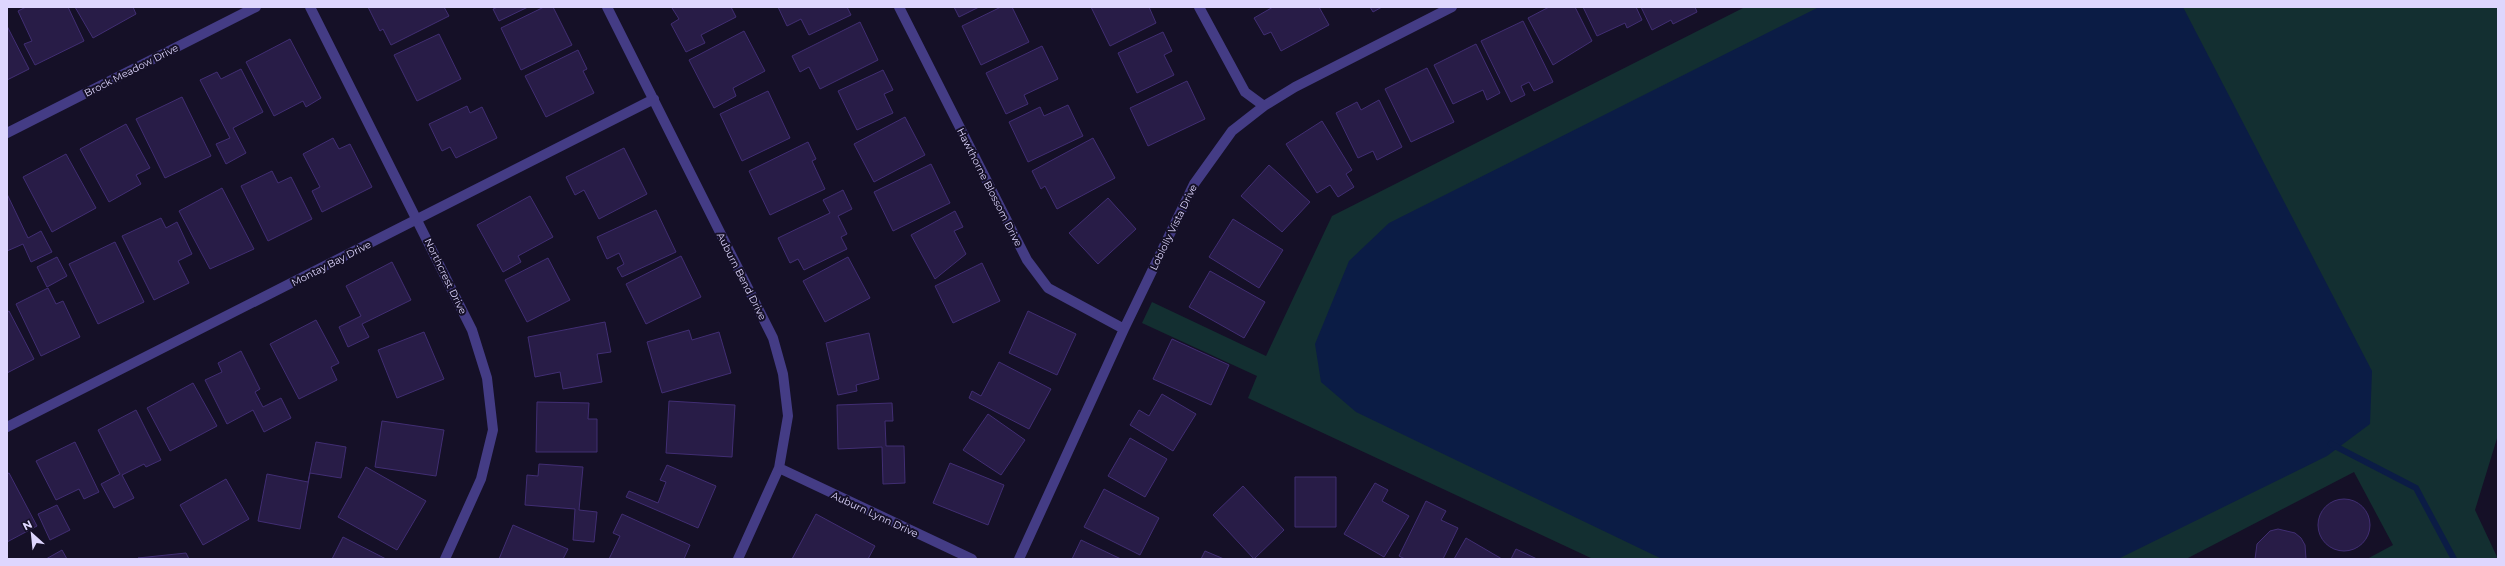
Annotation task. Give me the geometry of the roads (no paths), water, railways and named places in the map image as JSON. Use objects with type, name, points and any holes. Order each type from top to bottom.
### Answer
[{"type":"street","name":"Brock Meadow Drive","points":[[7,133],[256,7]]},
{"type":"street","name":"Northcrest Drive","points":[[310,7],[418,219],[472,330],[487,378],[493,430],[481,479],[445,559]]},
{"type":"street","name":"Auburn Bend Drive","points":[[607,7],[773,338],[783,374],[788,416],[779,468],[738,559]]},
{"type":"street","name":"Hawthorne Blossom Drive","points":[[899,7],[1027,260],[1048,288],[1124,328]]},
{"type":"street","points":[[1199,7],[1245,92],[1264,106]]},
{"type":"street","name":"Loblolly Vista Drive","points":[[1019,559],[1124,328],[1194,184],[1232,131],[1264,106],[1294,87],[1452,7]]},
{"type":"street","name":"Montay Bay Drive","points":[[7,426],[654,99]]},
{"type":"street","name":"Auburn Lynn Drive","points":[[779,468],[972,559]]},
{"type":"water","points":[[1819,7],[2183,7],[2372,371],[2370,424],[2327,456],[2118,559],[1662,559],[1356,412],[1321,382],[1315,344],[1349,261],[1389,223]]},
{"type":"waterway","points":[[2331,444],[2416,488],[2454,559]]}]
